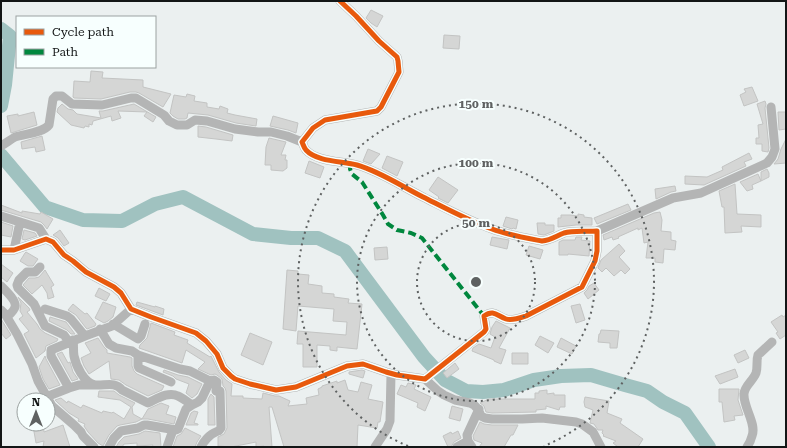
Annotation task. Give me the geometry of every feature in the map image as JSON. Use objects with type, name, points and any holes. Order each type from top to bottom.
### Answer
[{"type":"street","points":[[302,142],[313,128],[325,120],[377,111],[382,107],[399,72],[399,64],[396,57],[340,1]]},
{"type":"street","points":[[1,146],[14,138],[43,130],[47,127],[49,125],[54,97],[62,96],[72,104],[88,105],[102,105],[136,98],[164,115],[169,121],[177,125],[187,125],[195,120],[207,121],[235,129],[271,132],[287,136],[302,142],[305,150],[315,157],[350,163],[367,168],[388,177],[407,189],[490,229],[542,241],[571,232],[597,231],[673,198],[701,193],[767,163],[772,157],[775,149],[771,107]]},
{"type":"street","points":[[1,216],[39,228],[46,239],[53,242],[64,255],[86,272],[118,290],[131,308],[151,317],[196,333],[206,340],[217,354],[223,368],[232,376],[250,384],[276,390],[296,387],[347,366],[363,364],[391,374],[409,377],[427,377],[484,332],[486,329],[484,316],[486,314],[494,313],[508,319],[519,319],[582,287],[595,261],[597,251],[597,231]]},
{"type":"street","points":[[14,250],[20,222]]},
{"type":"street","points":[[1,250],[14,250],[46,239]]},
{"type":"street","points":[[40,266],[35,272],[27,272],[19,280],[17,285],[18,288],[34,304],[45,326],[64,335],[71,341],[74,356],[80,370],[86,380],[95,385]]},
{"type":"street","points":[[1,286],[14,301],[15,305],[14,310],[4,314],[17,334],[44,392]]},
{"type":"street","points":[[69,388],[51,356],[51,350],[100,329],[112,326],[131,308]]},
{"type":"street","points":[[45,309],[67,316],[85,336]]},
{"type":"street","points":[[113,324],[138,338],[141,336],[145,324]]},
{"type":"street","points":[[100,329],[109,344],[116,348],[132,351],[138,355],[180,370],[190,371],[210,381],[214,380],[217,382],[216,391],[220,391],[221,428],[220,430],[214,432],[202,444],[201,447]]},
{"type":"street","points":[[747,447],[753,435],[753,426],[745,403],[744,390],[755,374],[758,355],[772,342]]},
{"type":"street","points":[[138,355],[139,368],[171,382]]},
{"type":"street","points":[[375,447],[387,429],[390,421],[391,374]]},
{"type":"street","points":[[427,377],[438,391],[456,400],[470,403],[479,410],[481,416],[485,418],[542,418],[576,422],[582,424],[593,432],[601,447]]},
{"type":"street","points":[[109,447],[120,431],[138,428],[144,425],[173,430],[178,429],[186,410],[202,398],[210,381]]},
{"type":"street","points":[[56,393],[79,386],[114,385],[148,403],[172,394],[178,395],[192,405]]},
{"type":"street","points":[[56,409],[74,425],[94,447]]},
{"type":"street","points":[[457,447],[470,444],[467,438],[468,432],[479,410]]},
{"type":"street","points":[[167,447],[173,430]]},
{"type":"building","points":[[371,10],[383,16],[377,27],[366,18]]},
{"type":"building","points":[[444,35],[460,36],[459,49],[443,48]]},
{"type":"building","points":[[91,71],[103,72],[102,78],[143,80],[143,87],[171,94],[163,107],[136,92],[101,99],[74,98],[74,81],[90,82]]},
{"type":"building","points":[[752,87],[758,101],[744,106],[740,95],[746,92],[744,89]]},
{"type":"building","points":[[187,94],[195,96],[194,101],[207,103],[207,107],[219,109],[220,106],[228,109],[227,113],[257,119],[256,126],[236,123],[208,115],[188,113],[187,118],[178,119],[170,113],[174,95],[186,97]]},
{"type":"building","points":[[765,101],[769,148],[768,152],[762,151],[762,144],[756,144],[756,138],[759,138],[758,125],[763,124],[757,104]]},
{"type":"building","points":[[62,104],[77,114],[101,118],[99,111],[134,104],[156,117],[153,122],[144,116],[147,112],[118,111],[121,118],[112,121],[111,116],[93,121],[92,125],[89,124],[89,127],[85,126],[84,128],[71,125],[57,112],[58,108]]},
{"type":"building","points":[[34,112],[37,125],[11,133],[7,116],[18,114],[18,116]]},
{"type":"building","points":[[778,112],[786,112],[786,129],[779,130]]},
{"type":"building","points":[[273,116],[298,123],[296,133],[270,126]]},
{"type":"building","points":[[198,126],[233,135],[232,141],[198,137]]},
{"type":"building","points":[[42,136],[45,150],[36,152],[35,147],[22,149],[21,142]]},
{"type":"building","points":[[269,138],[286,142],[281,155],[286,155],[285,160],[287,160],[287,168],[283,171],[271,170],[271,165],[265,165],[266,147]]},
{"type":"building","points":[[786,139],[786,163],[774,164],[778,159]]},
{"type":"building","points":[[368,149],[380,154],[371,164],[363,161]]},
{"type":"building","points":[[749,153],[752,159],[744,162],[746,166],[704,185],[685,184],[685,176],[707,177],[723,170],[722,167]]},
{"type":"building","points":[[387,156],[403,162],[397,176],[382,168]]},
{"type":"building","points":[[309,161],[324,167],[320,178],[305,173]]},
{"type":"building","points":[[767,169],[769,177],[761,181],[761,172]]},
{"type":"building","points":[[758,174],[761,181],[752,185],[753,189],[747,191],[740,182]]},
{"type":"building","points":[[438,177],[458,190],[448,203],[438,198],[439,197],[429,190]]},
{"type":"building","points":[[735,184],[737,214],[761,215],[761,227],[741,226],[742,232],[725,233],[724,207],[722,207],[719,191]]},
{"type":"building","points":[[675,186],[676,191],[656,199],[655,189]]},
{"type":"building","points":[[628,204],[631,210],[597,224],[594,218]]},
{"type":"building","points":[[1,205],[22,213],[22,211],[40,214],[41,212],[53,219],[47,229],[41,222],[1,210]]},
{"type":"building","points":[[660,212],[662,220],[661,231],[671,232],[671,240],[676,241],[675,250],[664,249],[663,263],[655,262],[655,258],[646,258],[648,242],[644,243],[642,228],[638,230],[638,228],[613,240],[612,237],[604,240],[603,235],[654,213]]},
{"type":"building","points":[[578,214],[584,215],[584,217],[592,218],[592,225],[558,227],[558,218],[561,218],[561,215],[578,216]]},
{"type":"building","points":[[506,217],[518,220],[516,229],[503,226]]},
{"type":"building","points":[[1,222],[13,226],[11,237],[1,235]]},
{"type":"building","points":[[537,223],[554,225],[554,231],[544,235],[538,234]]},
{"type":"building","points":[[24,230],[35,233],[37,236],[25,240],[22,239]]},
{"type":"building","points":[[60,230],[69,243],[64,246],[58,238],[53,235]]},
{"type":"building","points":[[492,237],[509,240],[507,249],[490,245]]},
{"type":"building","points":[[576,237],[582,237],[581,240],[590,241],[589,256],[568,254],[559,255],[559,242],[563,240],[575,240]]},
{"type":"building","points":[[619,244],[625,251],[619,257],[630,269],[625,274],[621,270],[614,276],[606,268],[602,272],[598,268],[601,260]]},
{"type":"building","points":[[529,246],[543,250],[540,259],[526,255]]},
{"type":"building","points":[[387,247],[388,259],[375,260],[374,248]]},
{"type":"building","points":[[26,252],[38,259],[33,266],[28,266],[20,261]]},
{"type":"building","points":[[1,264],[13,273],[7,282],[1,277]]},
{"type":"building","points":[[45,270],[54,285],[51,287],[54,297],[48,299],[47,293],[42,285],[32,294],[23,285],[29,278],[39,277]]},
{"type":"building","points":[[287,270],[298,271],[298,274],[309,275],[308,284],[322,286],[322,293],[334,294],[334,297],[349,299],[348,303],[362,304],[357,349],[337,347],[337,351],[330,350],[330,346],[317,345],[317,367],[303,367],[303,344],[297,344],[298,331],[346,335],[347,322],[333,321],[334,309],[298,306],[296,331],[283,329]]},
{"type":"building","points":[[594,283],[599,290],[588,299],[584,293],[589,286]]},
{"type":"building","points":[[99,288],[110,294],[106,301],[95,296]]},
{"type":"building","points":[[18,297],[29,308],[30,310],[27,312],[40,329],[58,339],[57,341],[46,346],[45,351],[36,358],[24,334],[29,331],[19,319],[23,316],[20,311],[21,303]]},
{"type":"building","points":[[103,302],[116,307],[113,317],[104,323],[95,318]]},
{"type":"building","points":[[137,302],[164,309],[163,315],[136,305]]},
{"type":"building","points":[[73,304],[85,314],[87,313],[96,324],[95,326],[87,329],[76,315],[68,310]]},
{"type":"building","points":[[580,304],[585,320],[576,323],[571,306]]},
{"type":"building","points":[[782,315],[783,317],[786,315],[786,335],[780,339],[776,333],[778,332],[771,322]]},
{"type":"building","points":[[50,317],[66,322],[75,334],[71,334],[67,330],[49,321]]},
{"type":"building","points":[[1,319],[11,335],[6,339],[1,333]]},
{"type":"building","points":[[496,321],[510,328],[499,348],[506,350],[501,364],[472,351],[473,348],[479,344],[491,348],[495,337],[490,334]]},
{"type":"building","points":[[151,323],[175,332],[174,335],[188,340],[187,343],[210,357],[211,356],[219,372],[232,384],[231,396],[262,399],[263,393],[279,396],[290,401],[288,406],[307,404],[306,398],[319,395],[318,389],[322,386],[345,380],[348,390],[358,392],[361,382],[372,385],[368,399],[383,402],[380,422],[378,422],[377,428],[358,425],[357,447],[284,447],[272,407],[269,407],[272,447],[256,447],[256,442],[231,447],[218,446],[218,437],[224,434],[227,428],[226,391],[223,386],[222,379],[215,374],[211,375],[198,369],[205,362],[186,350],[182,363],[139,348],[147,338]]},
{"type":"building","points":[[601,330],[619,331],[617,348],[610,348],[610,343],[598,342]]},
{"type":"building","points":[[250,333],[272,342],[263,365],[241,355]]},
{"type":"building","points":[[540,336],[554,343],[548,353],[535,345]]},
{"type":"building","points":[[98,338],[107,350],[107,353],[132,358],[132,366],[134,371],[137,374],[164,386],[162,390],[148,396],[119,380],[111,379],[109,361],[89,374],[81,358],[91,353],[85,343]]},
{"type":"building","points":[[561,338],[576,346],[572,354],[557,347]]},
{"type":"building","points":[[745,350],[749,358],[738,363],[734,355]]},
{"type":"building","points":[[62,352],[68,363],[70,362],[73,372],[78,379],[72,381],[57,354]]},
{"type":"building","points":[[512,353],[528,353],[528,364],[512,364]]},
{"type":"building","points":[[45,356],[60,385],[49,389],[43,379],[39,367]]},
{"type":"building","points":[[455,363],[459,369],[447,378],[443,373]]},
{"type":"building","points":[[735,369],[738,377],[720,384],[715,376]]},
{"type":"building","points":[[164,370],[188,377],[202,384],[197,394],[192,398],[186,393],[189,384],[163,372]]},
{"type":"building","points":[[365,371],[363,378],[349,374],[349,372]]},
{"type":"building","points":[[408,383],[416,385],[414,389],[431,397],[425,411],[417,407],[418,403],[397,394],[401,385],[406,387]]},
{"type":"building","points":[[719,389],[739,389],[738,400],[743,415],[734,416],[735,420],[724,422],[722,402],[719,402]]},
{"type":"building","points":[[547,390],[547,394],[554,393],[554,395],[565,395],[565,407],[560,407],[559,410],[546,406],[546,409],[536,410],[536,412],[492,413],[486,412],[484,406],[480,403],[489,399],[535,399],[535,393]]},
{"type":"building","points":[[99,391],[114,391],[135,403],[132,407],[133,414],[142,419],[136,422],[117,426],[109,435],[103,446],[98,443],[88,432],[84,426],[85,424],[78,421],[79,419],[69,413],[56,401],[61,398],[67,403],[68,401],[81,408],[83,405],[102,413],[103,411],[113,412],[124,419],[131,407],[120,400],[98,397]]},
{"type":"building","points":[[211,394],[214,397],[215,425],[208,425],[208,399]]},
{"type":"building","points":[[585,397],[609,401],[607,413],[622,419],[620,423],[643,439],[638,447],[618,447],[613,443],[616,441],[603,436],[603,430],[598,430],[594,424],[590,423],[593,410],[585,407]]},
{"type":"building","points":[[161,403],[169,406],[166,414],[176,417],[174,424],[142,419],[148,409]]},
{"type":"building","points":[[452,406],[463,409],[460,421],[449,418]]},
{"type":"building","points":[[194,411],[198,412],[194,423],[198,425],[186,425],[191,413]]},
{"type":"building","points":[[480,422],[492,425],[518,425],[504,447],[479,447],[482,443],[474,440],[473,436]]},
{"type":"building","points":[[63,425],[70,447],[43,447],[44,441],[36,443],[34,432],[56,432],[56,428]]},
{"type":"building","points":[[185,428],[201,436],[195,447],[173,447],[177,436],[181,434]]},
{"type":"building","points":[[145,431],[160,433],[161,447],[152,447],[153,445],[137,446],[137,443],[124,444],[122,447],[116,447],[124,437],[139,434]]},
{"type":"building","points":[[458,431],[461,438],[454,442],[451,447],[448,447],[443,436],[451,432],[452,434]]},
{"type":"waterway","points":[[1,29],[10,36],[5,85],[1,106]]},
{"type":"waterway","points":[[1,155],[45,207],[83,220],[122,221],[155,204],[183,197],[253,234],[291,238],[318,238],[345,251],[424,357],[445,380],[466,391],[483,392],[504,390],[534,380],[561,376],[591,375],[647,391],[663,402],[685,413],[709,447]]},
{"type":"marked path","points":[[351,163],[350,169],[352,174],[362,182],[388,224],[397,230],[411,233],[422,238],[484,316]]},
{"type":"cycle path","points":[[1,250],[14,250],[46,239],[53,242],[64,255],[86,272],[114,287],[121,293],[131,309],[196,333],[206,341],[217,354],[223,368],[235,379],[276,390],[296,387],[347,366],[363,364],[397,375],[425,379],[484,332],[486,329],[484,316],[487,314],[493,313],[508,320],[519,318],[526,316],[582,287],[595,261],[597,251],[597,231],[568,232],[542,241],[504,233],[483,226],[457,214],[374,171],[357,165],[316,157],[306,150],[302,142],[313,128],[325,120],[377,111],[381,107],[399,72],[397,57],[379,41],[340,1]]}]
